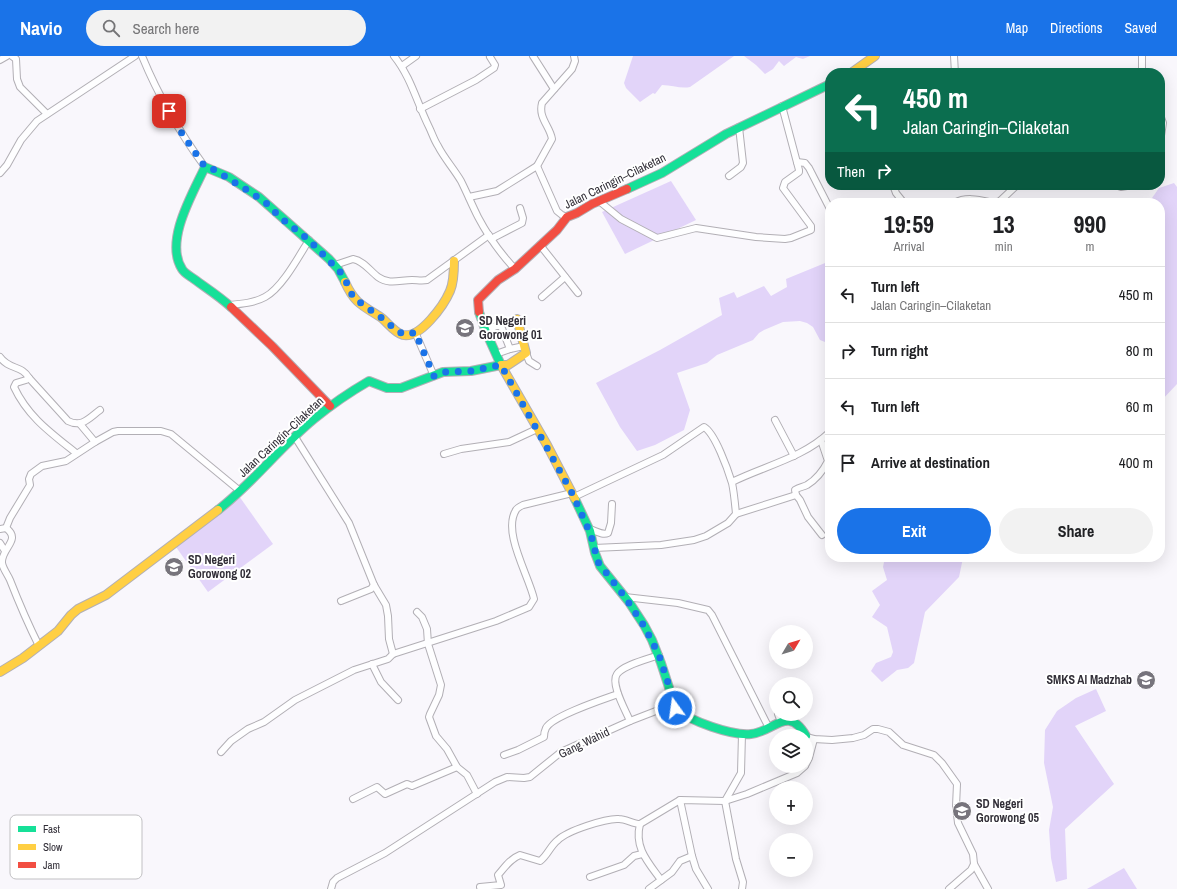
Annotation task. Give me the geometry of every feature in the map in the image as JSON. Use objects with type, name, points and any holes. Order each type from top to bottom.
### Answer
[{"type":"street","points":[[0,60],[7,56]]},
{"type":"street","points":[[12,56],[16,60],[20,87],[47,114]]},
{"type":"street","points":[[0,173],[7,165],[21,140],[31,127],[47,114],[135,56]]},
{"type":"street","points":[[142,56],[148,71],[181,132],[205,167],[215,170],[266,203],[281,218],[309,240],[335,266],[343,275],[353,297],[386,321],[398,332],[408,335],[431,321],[443,304],[452,286],[454,261]]},
{"type":"street","points":[[394,56],[408,76],[420,109],[438,146],[459,178],[490,237],[502,255],[515,269]]},
{"type":"street","points":[[402,66],[416,56]]},
{"type":"street","points":[[533,56],[554,89]]},
{"type":"street","points":[[469,196],[497,191],[536,166],[552,139],[540,110],[542,103],[572,69],[575,61],[574,56]]},
{"type":"street","points":[[858,68],[876,56]]},
{"type":"street","points":[[954,56],[955,68]]},
{"type":"street","points":[[1142,56],[1142,68]]},
{"type":"street","points":[[420,109],[476,80],[494,68],[495,65],[490,57]]},
{"type":"street","name":"Jalan Caringin–Cilaketan","points":[[0,672],[23,658],[58,631],[78,609],[106,596],[240,491],[295,437],[346,394],[369,381],[382,387],[401,388],[443,372],[471,371],[501,365],[478,310],[478,300],[498,280],[515,269],[557,230],[567,218],[599,201],[662,173],[739,127],[825,87]]},
{"type":"street","points":[[599,201],[621,219],[657,238],[696,228],[756,237],[791,238],[811,230],[812,228],[783,188],[785,182],[799,170],[782,106]]},
{"type":"street","points":[[729,176],[741,167],[743,163],[739,127]]},
{"type":"street","points":[[798,162],[805,163],[809,168],[825,199]]},
{"type":"street","points":[[536,166],[557,211],[562,216],[567,218]]},
{"type":"street","points":[[205,167],[183,214],[179,228],[177,242],[178,259],[182,270],[229,306],[272,346],[330,406]]},
{"type":"street","points":[[1003,198],[1012,190]]},
{"type":"street","points":[[335,266],[353,259],[359,260],[378,277],[393,282],[427,280],[490,237],[522,223],[523,218],[520,208]]},
{"type":"street","points":[[229,306],[246,304],[266,296],[273,291],[288,273],[309,240]]},
{"type":"street","points":[[540,245],[578,293]]},
{"type":"street","points":[[542,297],[565,277]]},
{"type":"street","points":[[517,319],[529,361],[537,366]]},
{"type":"street","points":[[486,331],[496,326],[500,326],[510,349]]},
{"type":"street","points":[[415,332],[434,376]]},
{"type":"street","points":[[496,354],[510,349],[525,350]]},
{"type":"street","points":[[525,350],[508,365],[501,365],[573,495],[589,529],[600,566],[625,597],[644,626],[659,655],[674,704],[678,712],[689,718],[712,726],[742,734],[751,734],[768,728],[776,721]]},
{"type":"street","points":[[0,357],[4,362],[24,371],[68,421],[74,424],[80,424],[100,410]]},
{"type":"street","points":[[29,378],[16,383],[14,386],[15,389],[35,419],[76,452]]},
{"type":"street","points":[[775,420],[794,456]]},
{"type":"street","points":[[80,424],[94,442]]},
{"type":"street","points":[[221,752],[231,741],[248,729],[264,722],[295,700],[341,676],[388,659],[393,654],[496,622],[532,604],[534,599],[512,531],[516,509],[523,505],[573,495],[663,455],[704,428],[712,434],[716,441],[732,482],[736,514]]},
{"type":"street","points":[[444,454],[461,449],[509,442],[537,429]]},
{"type":"street","points":[[39,646],[25,618],[2,563],[5,551],[13,538],[11,532],[3,529],[30,485],[29,479],[31,474],[42,466],[66,461],[76,452],[112,432],[161,431],[171,434],[240,491]]},
{"type":"street","points":[[732,482],[807,450],[825,436]]},
{"type":"street","points":[[295,437],[349,523],[374,585],[386,605],[389,639],[393,654]]},
{"type":"street","points":[[821,440],[825,452]]},
{"type":"street","points":[[822,535],[808,517],[796,495],[795,490],[796,488],[807,485],[817,478],[825,468]]},
{"type":"street","points":[[594,548],[661,545],[694,540],[706,536],[728,523],[736,514],[796,495]]},
{"type":"street","points":[[589,529],[604,534],[608,533],[611,523],[612,504]]},
{"type":"street","points":[[0,543],[5,551]]},
{"type":"street","points":[[341,601],[371,589],[374,585]]},
{"type":"street","points":[[625,597],[678,602],[708,610],[712,615],[768,728]]},
{"type":"street","points":[[417,612],[422,617],[427,629],[428,644],[442,685],[430,714],[436,736],[447,749],[458,767],[467,775],[477,794]]},
{"type":"street","points":[[630,721],[618,694],[615,678],[617,673],[628,666],[659,655]]},
{"type":"street","points":[[372,664],[381,682],[398,700]]},
{"type":"street","points":[[504,755],[544,737],[546,727],[554,720],[595,702],[618,694]]},
{"type":"street","name":"Gang Wahid","points":[[331,889],[333,882],[337,878],[385,853],[477,794],[507,777],[530,777],[561,752],[630,721],[674,704]]},
{"type":"street","points":[[789,721],[796,722],[802,729]]},
{"type":"street","points":[[813,738],[832,740],[853,738],[864,735],[873,729],[878,729],[889,732],[903,745],[934,755],[942,763],[957,784],[956,806],[958,824],[973,854],[974,864],[988,889]]},
{"type":"street","points":[[742,734],[741,773],[725,801],[736,859],[743,882],[742,889]]},
{"type":"street","points":[[353,799],[377,787],[385,794],[407,784],[412,786],[458,767]]},
{"type":"street","points":[[480,886],[500,887],[498,875],[507,863],[520,855],[540,861],[546,857],[557,840],[570,832],[590,825],[616,819],[640,824],[680,800],[725,801],[747,794],[797,773]]},
{"type":"street","points":[[680,800],[696,869],[708,889]]},
{"type":"street","points":[[640,824],[638,841],[642,854],[661,880]]},
{"type":"street","points":[[590,877],[624,865],[634,856],[642,854]]},
{"type":"street","points":[[649,889],[672,872],[680,861],[692,856]]},
{"type":"street","points":[[949,889],[971,870],[974,864]]},
{"type":"shaded area","points":[[633,56],[734,56],[690,87],[683,88],[662,85],[655,94],[653,93],[640,102],[626,88],[624,83]]},
{"type":"shaded area","points":[[744,56],[810,56],[803,59],[796,57],[784,66],[779,61],[773,69],[765,74]]},
{"type":"shaded area","points":[[671,181],[696,220],[625,254],[602,212]]},
{"type":"shaded area","points":[[1174,183],[1177,187],[1177,384],[1165,397],[1165,198],[1152,198],[1158,190],[1165,190],[1165,186]]},
{"type":"shaded area","points":[[825,263],[825,342],[820,340],[813,327],[807,323],[800,321],[783,322],[759,333],[753,340],[717,355],[707,363],[677,373],[690,410],[684,430],[655,445],[637,451],[620,427],[596,383],[660,350],[722,315],[719,298],[734,292],[737,298],[764,286],[771,296],[787,287],[786,279]]},
{"type":"shaded area","points":[[239,496],[273,544],[208,592],[176,547]]},
{"type":"shaded area","points":[[884,562],[962,562],[959,577],[925,612],[914,663],[908,668],[897,670],[882,682],[871,671],[876,663],[891,657],[893,652],[887,627],[872,617],[880,605],[872,591],[887,580],[883,567]]},
{"type":"shaded area","points":[[1096,689],[1106,711],[1075,726],[1114,784],[1065,829],[1067,879],[1056,882],[1051,858],[1049,830],[1053,807],[1044,763],[1045,730],[1057,711],[1076,698]]},
{"type":"shaded area","points":[[1124,868],[1137,889],[1087,889]]},
{"type":"traffic: fast","points":[[627,189],[662,173],[726,134],[825,86]]},
{"type":"traffic: fast","points":[[231,307],[184,272],[177,258],[176,245],[182,217],[205,167],[229,177],[259,197],[329,259],[338,269],[345,282]]},
{"type":"traffic: fast","points":[[218,510],[243,488],[314,419],[369,381],[387,388],[401,388],[443,372],[471,371],[501,365],[486,332],[479,312]]},
{"type":"traffic: fast","points":[[575,499],[590,531],[595,553],[600,566],[629,602],[652,640],[676,709],[682,714],[701,723],[733,733],[751,734],[759,732],[780,722],[787,721],[793,722],[801,729]]},
{"type":"traffic: slow","points":[[858,68],[875,56]]},
{"type":"traffic: slow","points":[[345,282],[355,299],[367,309],[382,318],[399,334],[410,335],[424,327],[443,304],[452,284],[454,261]]},
{"type":"traffic: slow","points":[[517,319],[526,353],[508,365],[501,365],[547,445],[575,499]]},
{"type":"traffic: slow","points":[[0,672],[23,658],[58,631],[78,609],[106,595],[218,510]]},
{"type":"traffic: jam","points":[[479,312],[478,300],[498,280],[515,269],[557,230],[567,217],[592,204],[627,189]]},
{"type":"traffic: jam","points":[[231,307],[272,346],[330,406]]},
{"type":"place","name":"SD Negeri Gorowong 01","points":[[465,328]]},
{"type":"place","name":"SD Negeri Gorowong 02","points":[[174,567]]},
{"type":"place","name":"SMKS Al Madzhab","points":[[1146,680]]},
{"type":"place","name":"SD Negeri Gorowong 05","points":[[962,811]]},
{"type":"route","points":[[169,111],[181,132],[205,167],[215,170],[266,203],[281,218],[309,240],[343,275],[353,297],[358,301],[386,321],[398,332],[408,335],[415,332],[434,376],[443,372],[481,370],[486,367],[501,365],[572,493],[589,529],[598,562],[625,597],[644,626],[659,655],[675,708]]}]
